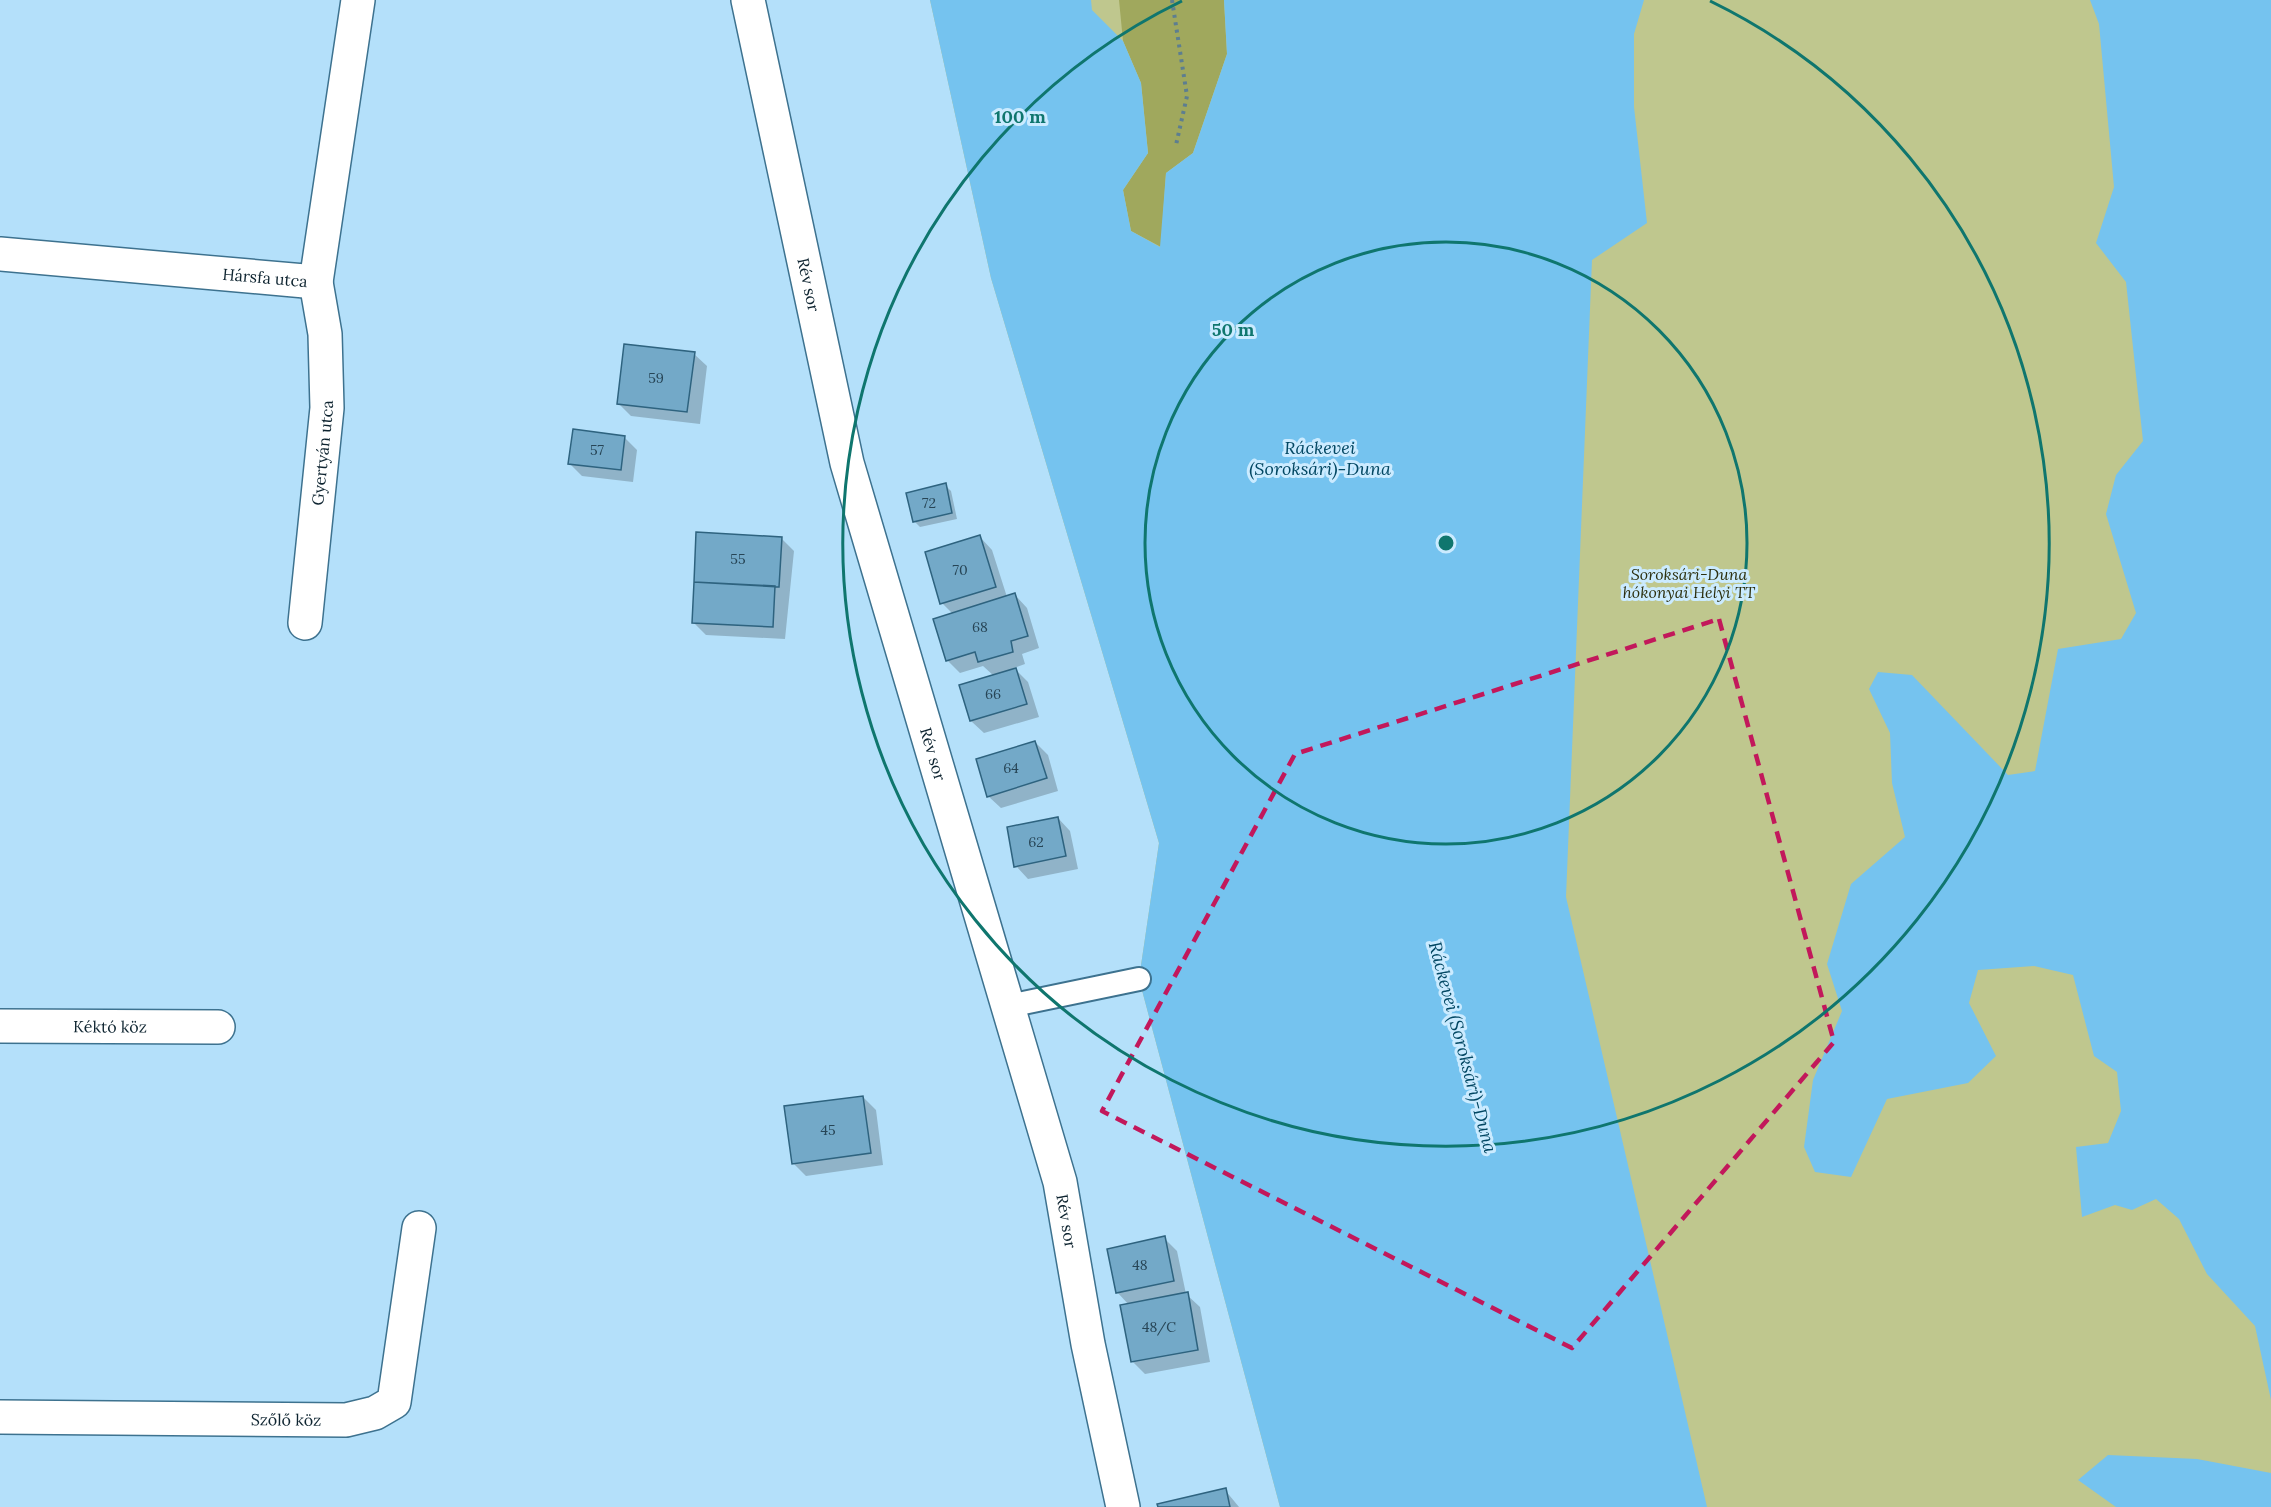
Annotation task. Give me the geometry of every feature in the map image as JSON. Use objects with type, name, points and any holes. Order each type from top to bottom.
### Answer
[{"type":"street","name":"Hársfa utca","points":[[0,254],[316,282],[358,0]]},
{"type":"street","name":"Rév sor","points":[[748,0],[847,463],[1060,1182],[1088,1344],[1123,1507]]},
{"type":"street","name":"Gyertyán utca","points":[[305,623],[327,408],[325,334],[316,282]]},
{"type":"street","name":"Kéktó köz","points":[[0,1026],[218,1027]]},
{"type":"street","name":"Szőlő köz","points":[[0,1417],[346,1420],[375,1413],[394,1402],[419,1228]]},
{"type":"lane","points":[[1009,1006],[1139,979]]},
{"type":"path","points":[[1172,0],[1187,96],[1176,145]]},
{"type":"highlighted area","points":[[1719,619],[1834,1042],[1572,1348],[1102,1111],[1295,754]]},
{"type":"green space","name":"Soroksári-Duna hókonyai Helyi TT","points":[[930,0],[2271,0],[2271,1507],[1280,1507],[1139,979],[1159,843],[991,278]]},
{"type":"green space","points":[[1119,0],[1224,0],[1227,54],[1193,153],[1166,173],[1161,247],[1131,231],[1123,190],[1148,153],[1141,83],[1123,41]]},
{"type":"water","name":"Ráckevei (Soroksári)-Duna","points":[[930,0],[1091,0],[1092,10],[1123,41],[1141,83],[1148,153],[1123,190],[1131,231],[1160,247],[1166,173],[1193,153],[1227,54],[1224,0],[1644,0],[1634,34],[1634,107],[1647,223],[1592,260],[1566,897],[1707,1507],[1280,1507],[1139,979],[1159,843],[991,278]]},
{"type":"water","points":[[2090,0],[2271,0],[2271,1400],[2255,1326],[2207,1274],[2179,1219],[2156,1199],[2132,1210],[2115,1205],[2082,1217],[2076,1147],[2108,1143],[2121,1111],[2117,1072],[2094,1056],[2073,975],[2034,966],[1978,970],[1969,1003],[1996,1056],[1968,1083],[1887,1099],[1851,1177],[1815,1172],[1804,1147],[1813,1080],[1842,1011],[1827,964],[1851,884],[1905,837],[1892,783],[1890,733],[1869,689],[1878,672],[1912,675],[2008,775],[2035,771],[2058,649],[2121,639],[2136,613],[2106,514],[2116,475],[2143,441],[2126,282],[2096,243],[2114,187],[2099,24]]},
{"type":"water","points":[[2108,1455],[2197,1459],[2271,1473],[2271,1507],[2116,1507],[2078,1480]]},
{"type":"building","points":[[624,344],[695,352],[687,412],[617,404]]},
{"type":"building","points":[[573,429],[625,436],[621,470],[568,464]]},
{"type":"building","points":[[946,483],[952,513],[913,522],[906,493]]},
{"type":"building","points":[[696,532],[782,537],[779,587],[694,582]]},
{"type":"building","points":[[980,535],[996,587],[940,604],[925,552]]},
{"type":"building","points":[[694,582],[775,586],[773,627],[692,623]]},
{"type":"building","points":[[1015,593],[1028,636],[1011,641],[1013,652],[978,662],[975,652],[946,661],[933,619]]},
{"type":"building","points":[[1016,668],[1027,704],[970,721],[959,685]]},
{"type":"building","points":[[1035,741],[1047,778],[987,797],[976,759]]},
{"type":"building","points":[[1058,817],[1066,856],[1014,867],[1007,827]]},
{"type":"building","points":[[863,1096],[871,1153],[792,1164],[784,1106]]},
{"type":"building","points":[[1165,1236],[1174,1281],[1116,1293],[1107,1249]]},
{"type":"building","points":[[1188,1292],[1198,1350],[1131,1362],[1120,1305]]},
{"type":"building","points":[[1226,1488],[1230,1507],[1158,1507],[1157,1504]]}]
